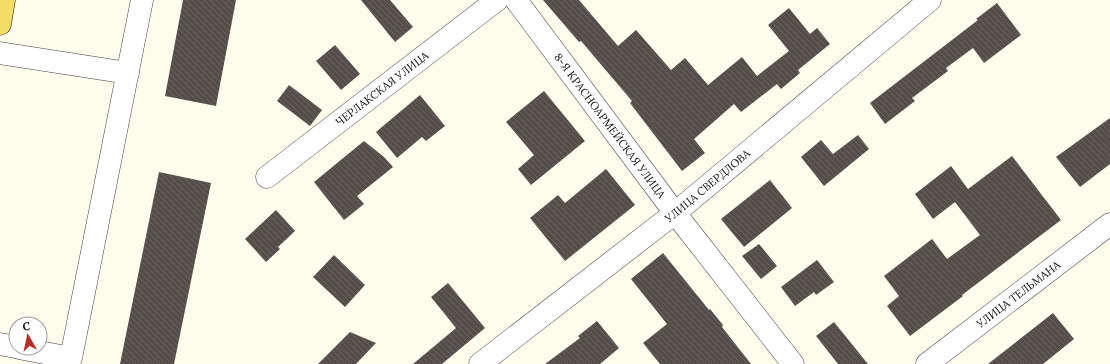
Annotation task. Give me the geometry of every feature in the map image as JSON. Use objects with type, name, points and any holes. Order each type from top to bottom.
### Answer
[{"type":"main road","points":[[0,24],[4,0]]},
{"type":"street","points":[[48,354],[71,358],[142,0]]},
{"type":"street","name":"ЧЕРЛАКСКАЯ УЛИЦА","points":[[267,177],[497,0]]},
{"type":"street","name":"8-Я КРАСНОАРМЕЙСКАЯ УЛИЦА","points":[[516,0],[675,213],[793,364]]},
{"type":"street","name":"УЛИЦА СВЕРДЛОВА","points":[[480,364],[675,213],[930,0]]},
{"type":"street","points":[[0,53],[128,73]]},
{"type":"street","name":"УЛИЦА ТЕЛЬМАНА","points":[[927,364],[1110,224]]},
{"type":"building","points":[[183,0],[236,0],[216,106],[165,96]]},
{"type":"building","points":[[361,0],[390,0],[413,27],[395,42]]},
{"type":"building","points":[[543,0],[579,0],[618,46],[636,30],[671,70],[685,58],[708,85],[742,57],[757,76],[789,51],[768,25],[789,8],[810,34],[817,28],[830,44],[798,70],[800,73],[781,89],[777,84],[741,112],[734,104],[694,139],[705,153],[682,171],[630,103],[632,101],[581,41],[579,42]]},
{"type":"building","points":[[997,3],[1021,35],[984,63],[973,48],[946,68],[948,71],[912,98],[915,101],[885,124],[870,103],[978,20],[976,19]]},
{"type":"building","points":[[335,45],[360,74],[341,90],[316,61]]},
{"type":"building","points":[[289,85],[322,110],[310,126],[277,101]]},
{"type":"building","points":[[544,91],[585,141],[531,185],[518,169],[534,155],[506,122]]},
{"type":"building","points":[[420,95],[445,126],[426,141],[422,137],[397,158],[376,132]]},
{"type":"building","points":[[1110,118],[1110,164],[1080,187],[1056,157]]},
{"type":"building","points":[[858,135],[869,149],[824,186],[801,157],[821,140],[833,154]]},
{"type":"building","points":[[364,141],[384,157],[393,167],[357,196],[364,204],[344,220],[314,182]]},
{"type":"building","points":[[1012,156],[1061,220],[910,336],[887,306],[899,296],[884,276],[932,239],[947,259],[980,235],[955,202],[933,219],[915,194],[951,166],[968,189]]},
{"type":"building","points":[[606,169],[635,205],[565,261],[530,218],[558,195],[565,203]]},
{"type":"building","points":[[159,172],[211,183],[174,364],[120,364]]},
{"type":"building","points":[[770,180],[792,208],[744,247],[721,219]]},
{"type":"building","points":[[276,210],[295,231],[278,247],[280,249],[266,262],[245,239]]},
{"type":"building","points":[[759,244],[777,266],[761,279],[742,256]]},
{"type":"building","points":[[663,253],[723,325],[722,327],[751,364],[660,364],[643,343],[667,324],[631,279]]},
{"type":"building","points":[[334,255],[365,285],[345,307],[313,277]]},
{"type":"building","points":[[817,260],[834,282],[816,295],[814,292],[795,306],[781,287]]},
{"type":"building","points":[[448,283],[485,328],[442,364],[413,364],[456,328],[431,297]]},
{"type":"building","points":[[1053,313],[1074,339],[1043,364],[988,364]]},
{"type":"building","points":[[597,321],[619,348],[600,364],[545,364],[580,338],[578,336]]},
{"type":"building","points":[[834,322],[868,364],[838,364],[816,336]]},
{"type":"building","points":[[350,332],[376,343],[356,364],[318,364]]}]
